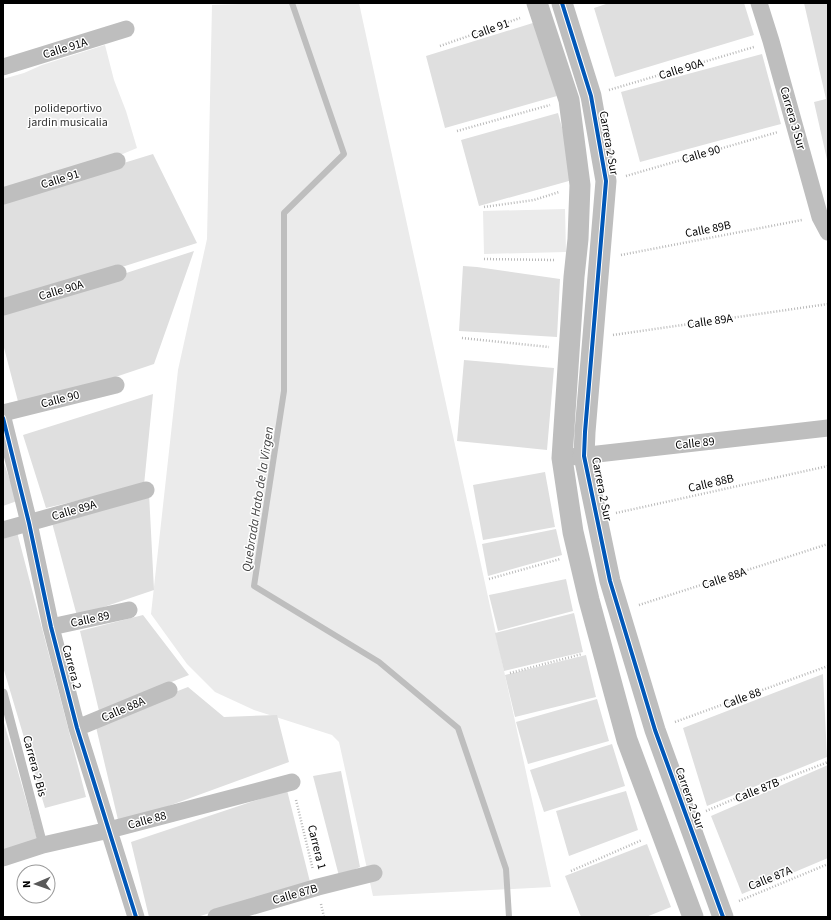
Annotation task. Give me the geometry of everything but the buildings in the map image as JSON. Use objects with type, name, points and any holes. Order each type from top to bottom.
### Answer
[{"type":"street","name":"Carrera 2 Sur","points":[[562,3],[591,96],[606,181],[584,456],[610,582],[655,730],[721,913]]},
{"type":"street","name":"Carrera 3 Sur","points":[[759,3],[820,217],[828,232]]},
{"type":"street","points":[[538,7],[569,100],[580,185],[578,239],[562,458],[573,532],[589,600],[627,740],[693,917]]},
{"type":"street","name":"Calle 91A","points":[[3,67],[126,29]]},
{"type":"street","points":[[551,45],[573,38]]},
{"type":"street","name":"Calle 91","points":[[3,196],[117,162]]},
{"type":"street","name":"Calle 90A","points":[[3,307],[118,273]]},
{"type":"street","name":"Calle 90","points":[[3,414],[116,385]]},
{"type":"street","name":"Carrera 2","points":[[3,418],[29,523],[51,627],[77,728],[136,917]]},
{"type":"street","name":"Calle 89","points":[[562,458],[828,428]]},
{"type":"street","name":"Calle 89A","points":[[3,530],[146,490]]},
{"type":"street","name":"Calle 89","points":[[51,627],[129,610]]},
{"type":"street","name":"Calle 88A","points":[[77,728],[169,690]]},
{"type":"street","points":[[616,699],[643,690]]},
{"type":"street","name":"Calle 88","points":[[3,858],[44,845],[109,830],[292,782]]},
{"type":"street","name":"Calle 87B","points":[[216,917],[318,887],[374,873]]},
{"type":"lane","name":"Carrera 2 Bis","points":[[3,693],[44,845]]},
{"type":"path","points":[[458,131],[569,100]]},
{"type":"path","points":[[484,207],[534,200],[580,185]]},
{"type":"path","points":[[484,259],[576,260]]},
{"type":"path","points":[[462,338],[569,349]]},
{"type":"path","points":[[489,579],[578,554]]},
{"type":"path","points":[[510,673],[602,648]]},
{"type":"path","points":[[571,871],[661,832]]},
{"type":"green space","points":[[359,3],[551,887],[373,896],[339,742],[332,735],[254,710],[215,692],[187,664],[151,614],[178,370],[207,239],[212,5]]},
{"type":"green space","name":"polideportivo jardin musicalia","points":[[105,45],[114,80],[126,111],[137,148],[101,163],[3,190],[3,79]]},
{"type":"green space","points":[[565,209],[566,252],[484,254],[483,211]]},
{"type":"waterway","name":"Quebrada Hato de la Virgen","points":[[292,3],[344,154],[284,213],[284,391],[254,586],[379,662],[458,728],[506,869],[509,917]]},
{"type":"cycle path","points":[[562,3],[591,96],[606,181],[584,456],[610,581],[655,730],[723,917]]},
{"type":"cycle path","points":[[3,418],[29,523],[51,627],[77,728],[136,917]]}]
